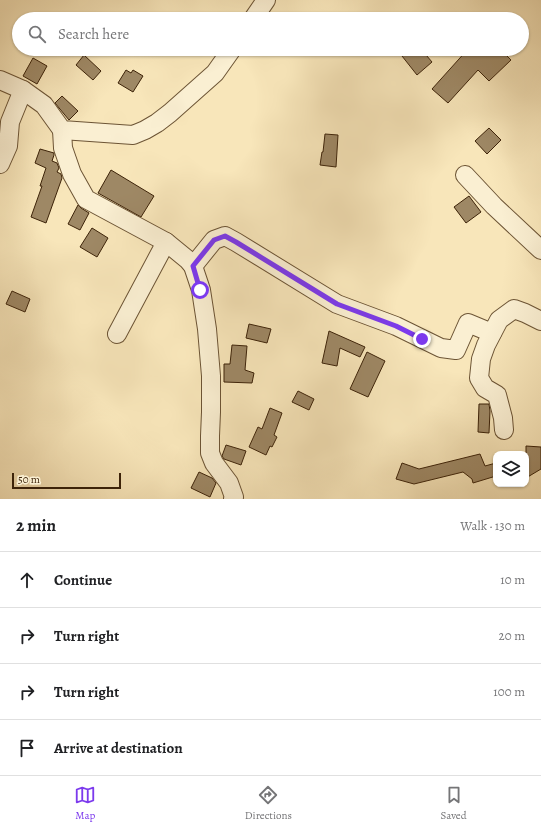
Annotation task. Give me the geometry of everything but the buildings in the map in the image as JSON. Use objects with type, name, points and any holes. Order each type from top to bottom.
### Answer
[{"type":"street","points":[[258,12],[266,0]]},
{"type":"street","points":[[62,130],[133,134],[145,130],[170,113],[215,73],[227,56]]},
{"type":"street","points":[[0,80],[23,90],[44,105],[62,130],[63,148],[69,167],[86,199],[166,242],[193,266],[200,290],[207,329],[211,376],[210,453],[214,463],[229,483],[234,497],[233,499]]},
{"type":"street","points":[[0,164],[8,146],[10,122],[23,90]]},
{"type":"street","points":[[465,175],[494,206],[541,250]]},
{"type":"street","points":[[193,266],[214,240],[225,236],[337,304],[396,326],[440,348],[456,350],[468,323],[492,334]]},
{"type":"street","points":[[117,334],[166,242]]},
{"type":"street","points":[[504,430],[503,418],[497,395],[485,388],[479,378],[481,359],[486,345],[499,320],[514,309],[541,321]]},
{"type":"route","points":[[200,290],[193,266],[214,240],[225,236],[337,304],[396,326],[422,339]]}]
